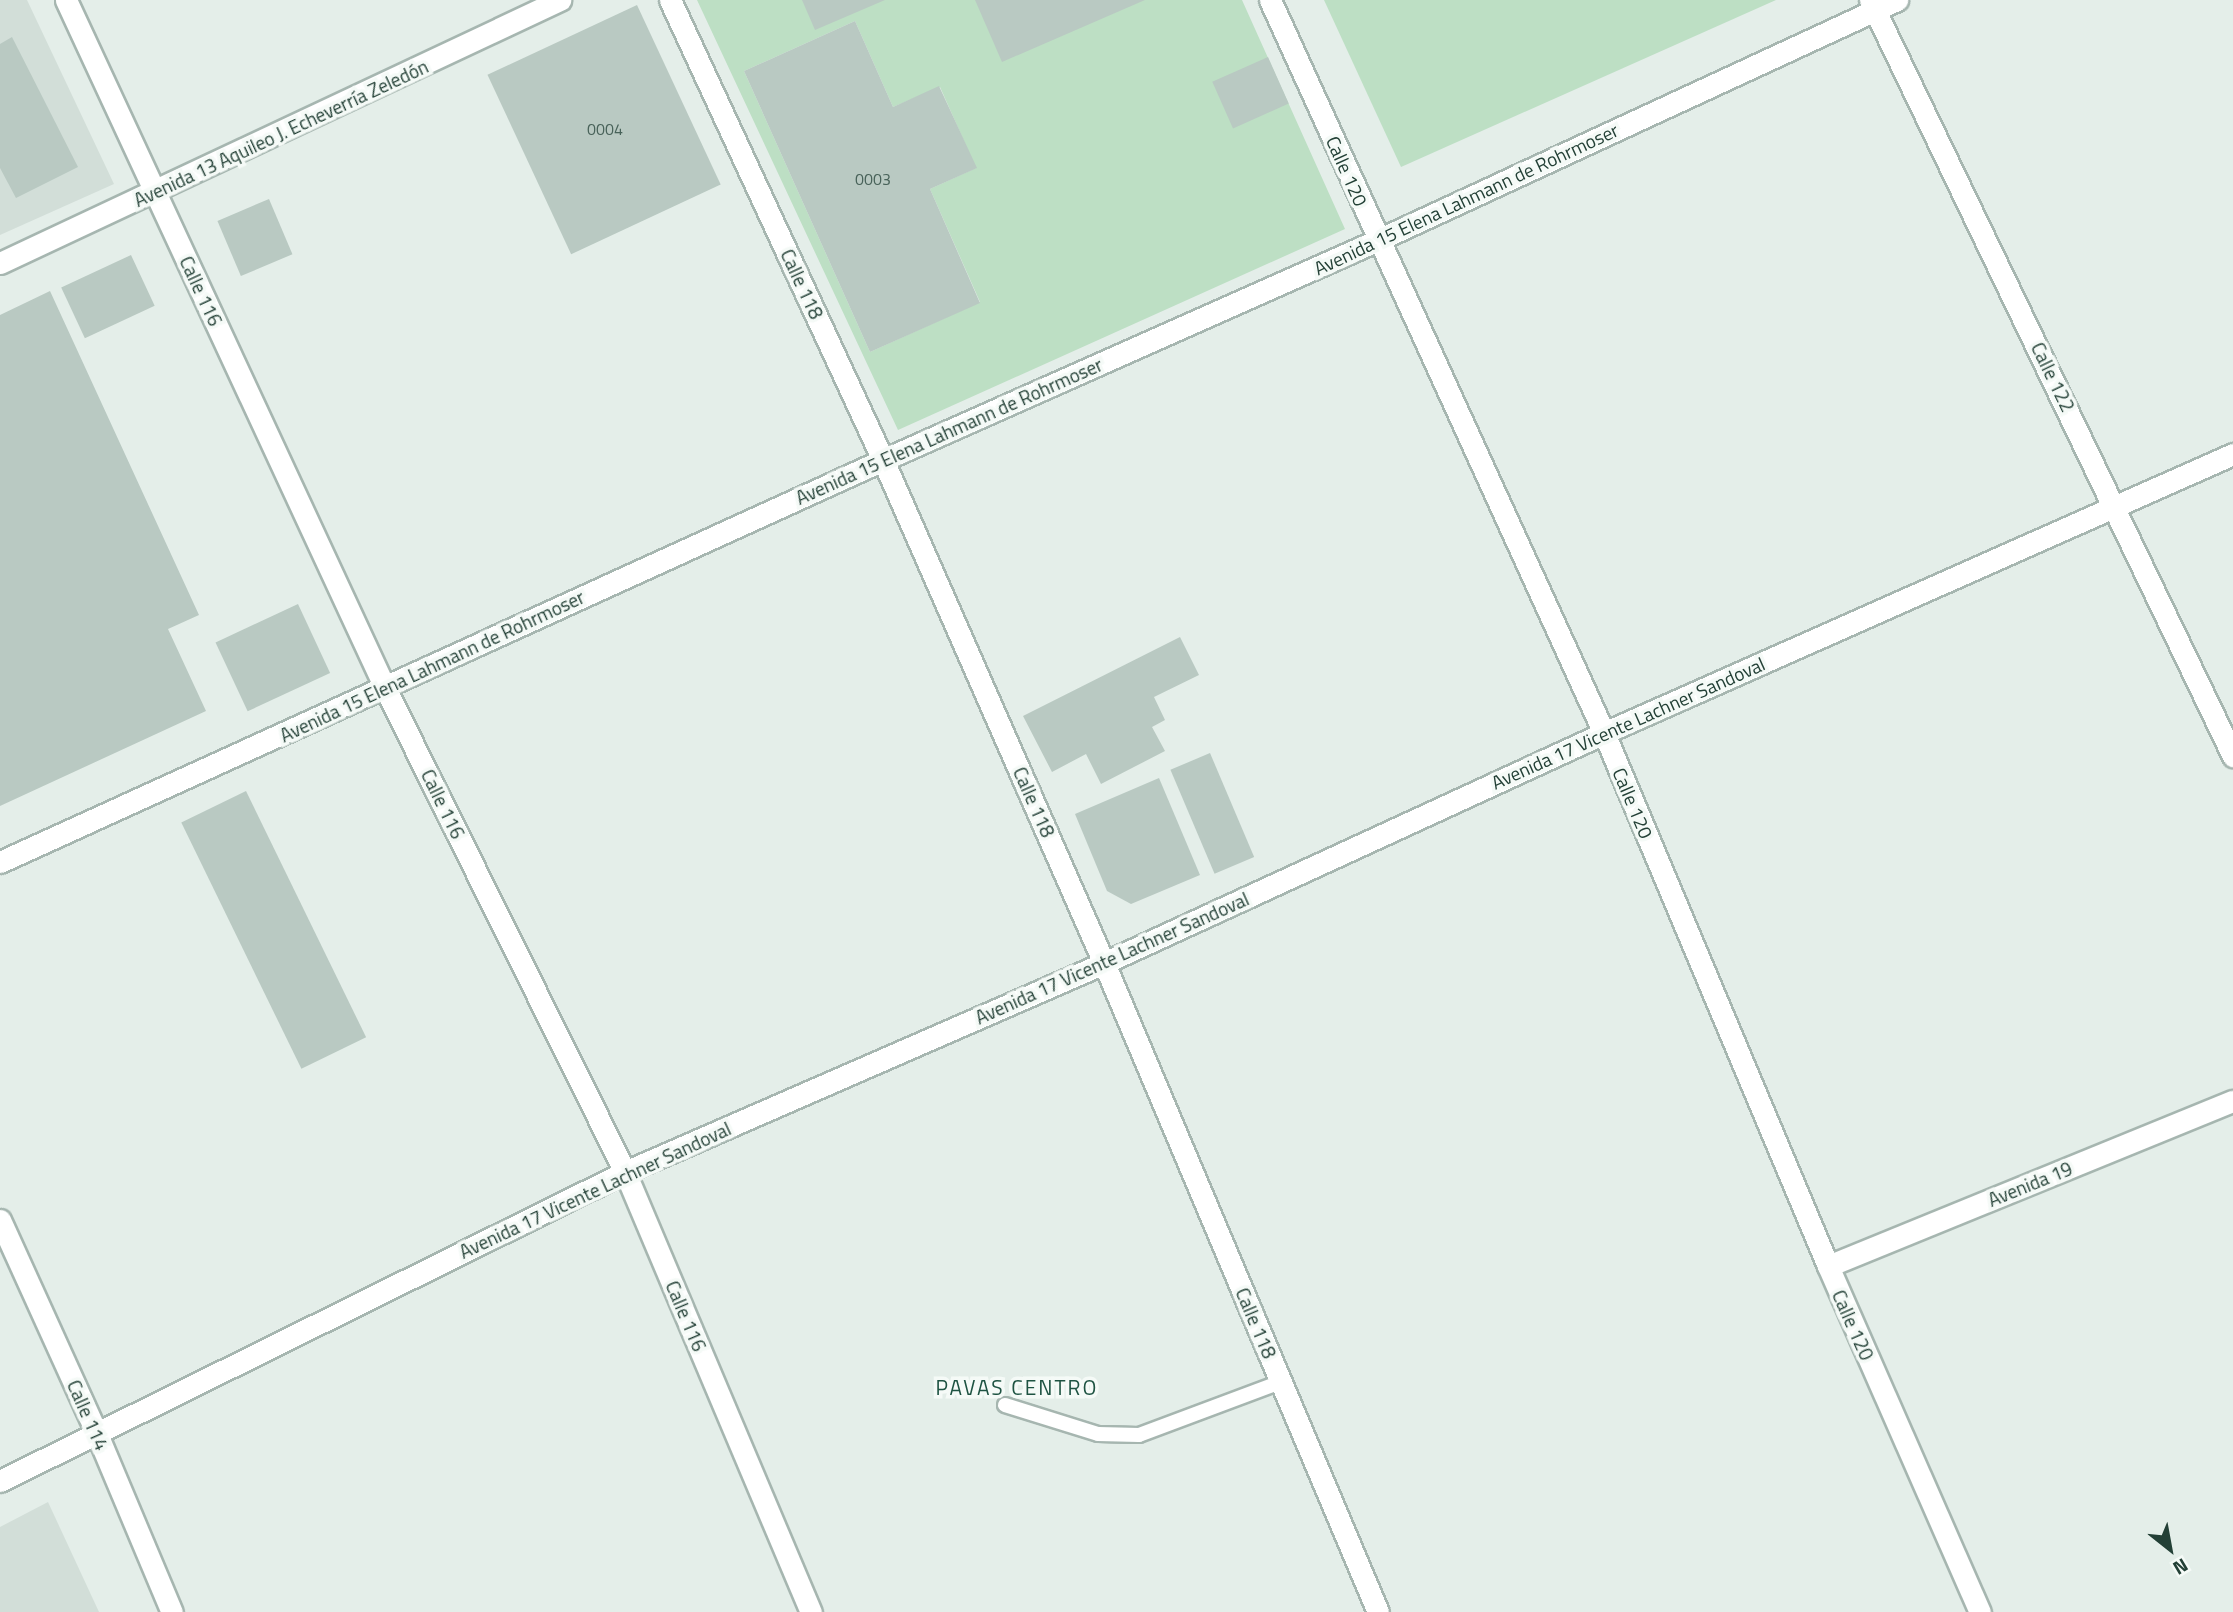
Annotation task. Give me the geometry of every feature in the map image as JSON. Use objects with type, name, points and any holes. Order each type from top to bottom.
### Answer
[{"type":"street","name":"Calle 116","points":[[65,0],[385,688],[625,1172],[811,1612]]},
{"type":"street","name":"Avenida 13 Aquileo J. Echeverría Zeledón","points":[[0,263],[155,193],[560,0]]},
{"type":"street","name":"Calle 118","points":[[670,0],[883,460],[1104,963],[1378,1612]]},
{"type":"street","name":"Calle 120","points":[[1270,0],[1604,733],[1828,1266],[1980,1612]]},
{"type":"street","name":"Avenida 15 Elena Lahmann de Rohrmoser","points":[[0,862],[883,460],[1378,240],[1872,5],[1897,0]]},
{"type":"street","name":"Calle 122","points":[[1872,5],[2117,508],[2233,756]]},
{"type":"street","name":"Avenida 17 Vicente Lachner Sandoval","points":[[0,1481],[625,1172],[1104,963],[1604,733],[2117,508],[2233,454]]},
{"type":"street","name":"Avenida 19","points":[[1828,1266],[2233,1101]]},
{"type":"street","name":"Calle 114","points":[[0,1220],[97,1434],[172,1612]]},
{"type":"lane","points":[[1005,1405],[1098,1434],[1139,1435],[1281,1382]]},
{"type":"shaded area","points":[[0,0],[27,0],[114,184],[0,235]]},
{"type":"shaded area","points":[[48,1502],[99,1612],[0,1612],[0,1527]]},
{"type":"green space","points":[[697,0],[1242,0],[1345,229],[898,430]],"holes":[[[855,21],[893,107],[940,87],[976,168],[930,189],[980,302],[870,352],[744,71]]]},
{"type":"green space","points":[[1324,0],[1776,0],[1401,167]]},
{"type":"building","points":[[802,0],[885,0],[815,30]]},
{"type":"building","points":[[975,0],[1145,0],[1002,62]]},
{"type":"building","points":[[637,5],[721,184],[571,254],[487,75]]},
{"type":"building","points":[[855,21],[893,107],[939,86],[977,168],[930,189],[980,303],[870,352],[744,71]]},
{"type":"building","points":[[12,37],[78,167],[16,198],[0,168],[0,44]]},
{"type":"building","points":[[1268,57],[1289,104],[1233,128],[1212,82]]},
{"type":"building","points":[[269,199],[292,254],[241,276],[217,221]]},
{"type":"building","points":[[131,255],[155,306],[85,338],[61,288]]},
{"type":"building","points":[[50,291],[199,615],[168,629],[206,711],[0,806],[0,315]]},
{"type":"building","points":[[298,604],[330,673],[248,711],[216,642]]},
{"type":"building","points":[[1180,637],[1199,675],[1154,697],[1165,720],[1152,727],[1165,751],[1101,784],[1086,754],[1052,772],[1023,716]]},
{"type":"building","points":[[1210,753],[1254,857],[1215,874],[1170,770]]},
{"type":"building","points":[[1159,778],[1200,875],[1131,904],[1107,891],[1075,814]]},
{"type":"building","points":[[246,791],[366,1037],[301,1069],[181,823]]},
{"type":"district","name":"PAVAS CENTRO","points":[[1017,1387]]}]
